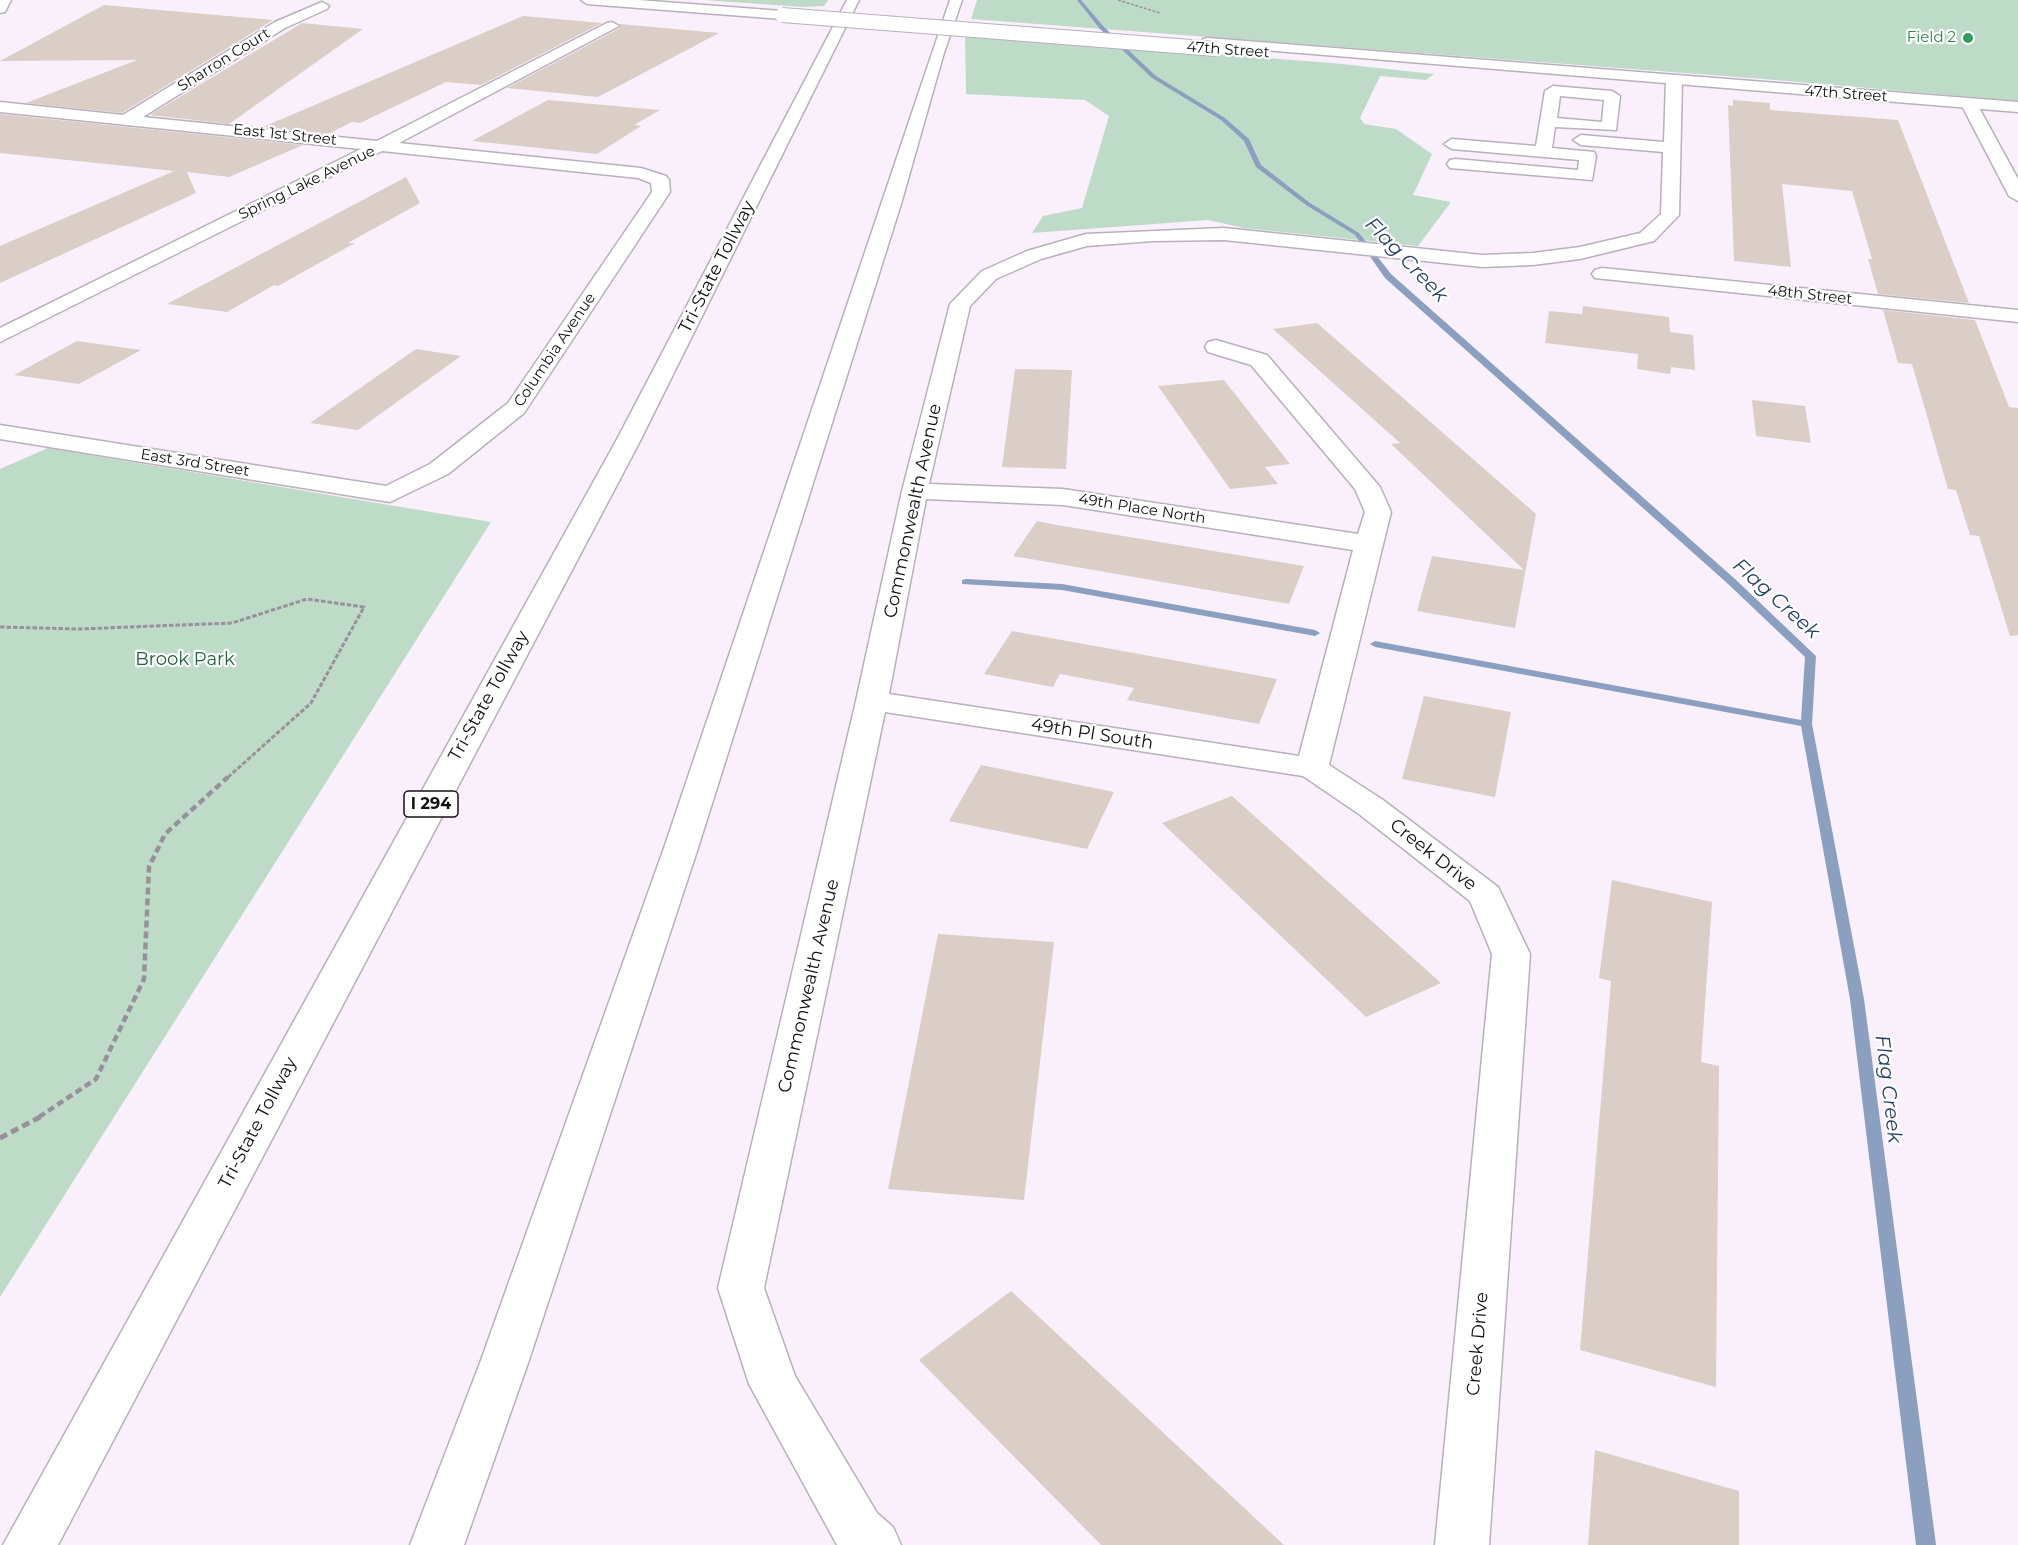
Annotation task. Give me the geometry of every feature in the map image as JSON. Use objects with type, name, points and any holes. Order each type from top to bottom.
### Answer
[{"type":"main road","points":[[0,9],[5,0]]},
{"type":"main road","points":[[586,0],[784,12]]},
{"type":"main road","points":[[657,0],[784,12]]},
{"type":"main road","name":"Tri-State Tollway","points":[[30,1545],[627,443],[731,236],[777,153],[790,122],[853,0]]},
{"type":"main road","points":[[437,1545],[508,1352],[677,859],[892,204],[936,56],[956,0]]},
{"type":"main road","name":"Sharron Court","points":[[128,119],[280,25],[322,6]]},
{"type":"main road","name":"47th Street","points":[[784,12],[1212,45],[1545,74],[1674,81],[2018,107]]},
{"type":"main road","name":"Spring Lake Avenue","points":[[0,336],[382,145],[612,26]]},
{"type":"main road","name":"Commonwealth Avenue","points":[[874,1545],[858,1531],[773,1384],[741,1288],[872,701],[915,491],[960,304],[989,275],[1034,255],[1086,240],[1153,234],[1224,234],[1482,261],[1533,260],[1580,254],[1647,237],[1670,215],[1674,81]]},
{"type":"main road","points":[[1969,104],[2018,196]]},
{"type":"main road","name":"East 1st Street","points":[[0,107],[641,173]]},
{"type":"main road","points":[[1452,144],[1546,137],[1672,148]]},
{"type":"main road","points":[[1456,164],[1586,176],[1588,156],[1546,137]]},
{"type":"main road","name":"Columbia Avenue","points":[[390,494],[439,469],[516,408],[661,192],[660,180],[641,173]]},
{"type":"main road","name":"48th Street","points":[[1602,274],[2018,316]]},
{"type":"main road","points":[[1216,347],[1259,360],[1367,487],[1378,512],[1312,768]]},
{"type":"main road","name":"East 3rd Street","points":[[0,432],[390,494]]},
{"type":"main road","name":"49th Place North","points":[[915,491],[1063,497],[1368,544]]},
{"type":"main road","name":"49th Pl South","points":[[872,701],[1312,768]]},
{"type":"main road","name":"Creek Drive","points":[[1312,768],[1371,807],[1485,895],[1511,954],[1462,1545]]},
{"type":"path","points":[[0,627],[80,629],[232,623],[306,599],[364,607],[311,703],[165,834],[149,867],[144,979],[96,1079],[28,1125],[0,1138]]},
{"type":"green space","points":[[704,0],[828,0],[824,6],[803,7]]},
{"type":"green space","points":[[977,0],[2018,0],[2018,101],[1764,79],[971,19]]},
{"type":"green space","points":[[965,35],[1332,63],[1434,74],[1426,80],[1380,76],[1360,118],[1364,124],[1396,129],[1432,154],[1413,195],[1451,202],[1418,246],[1244,228],[1208,220],[1032,233],[1043,216],[1082,208],[1109,116],[1085,100],[966,94]]},
{"type":"green space","name":"Brook Park","points":[[48,448],[491,522],[0,1297],[0,469]]},
{"type":"building","points":[[104,5],[273,20],[122,113],[26,103],[137,60],[0,61]]},
{"type":"building","points":[[523,16],[602,23],[481,85],[446,82],[360,123],[352,122],[328,134],[263,127]]},
{"type":"building","points":[[302,23],[363,29],[229,124],[150,115]]},
{"type":"building","points":[[620,24],[719,33],[598,97],[507,88],[620,28]]},
{"type":"building","points":[[548,100],[660,110],[634,125],[641,126],[597,154],[472,141]]},
{"type":"building","points":[[1733,100],[1770,103],[1770,110],[1898,120],[1969,303],[1878,294],[1868,259],[1872,259],[1852,191],[1782,184],[1791,267],[1734,261],[1728,105],[1733,106]]},
{"type":"building","points":[[0,114],[303,145],[229,177],[187,172],[196,193],[0,283],[0,246],[174,171],[0,153]]},
{"type":"building","points":[[406,177],[420,203],[278,286],[274,285],[227,312],[167,304]]},
{"type":"building","points":[[1583,306],[1669,317],[1670,332],[1693,335],[1695,370],[1671,367],[1670,374],[1637,369],[1638,354],[1545,343],[1549,311],[1582,314]]},
{"type":"building","points":[[1883,310],[1975,320],[2009,407],[2018,408],[2018,635],[2010,636],[1979,536],[1970,535],[1956,490],[1948,489],[1912,364],[1898,363]]},
{"type":"building","points":[[1317,323],[1536,514],[1515,628],[1417,611],[1432,556],[1524,570],[1391,444],[1400,443],[1273,329]]},
{"type":"building","points":[[77,341],[141,350],[79,384],[14,375]]},
{"type":"building","points":[[416,349],[461,356],[358,430],[310,423]]},
{"type":"building","points":[[1015,369],[1072,370],[1066,469],[1002,467]]},
{"type":"building","points":[[1224,380],[1290,464],[1265,467],[1278,484],[1230,489],[1158,386]]},
{"type":"building","points":[[1752,400],[1805,406],[1811,443],[1756,436]]},
{"type":"building","points":[[1037,521],[1304,566],[1289,604],[1013,556]]},
{"type":"building","points":[[1012,631],[1277,679],[1259,724],[1127,700],[1134,688],[1060,674],[1053,687],[984,674]]},
{"type":"building","points":[[1424,696],[1511,712],[1495,797],[1402,779]]},
{"type":"building","points":[[981,765],[1114,792],[1087,849],[949,821]]},
{"type":"building","points":[[1232,796],[1441,983],[1366,1017],[1162,823]]},
{"type":"building","points":[[1612,880],[1712,902],[1701,1062],[1719,1066],[1716,1387],[1580,1350],[1611,981],[1599,978]]},
{"type":"building","points":[[938,934],[1054,942],[1024,1200],[888,1189]]},
{"type":"building","points":[[1011,1291],[1284,1545],[1101,1545],[919,1360]]},
{"type":"building","points":[[1595,1450],[1739,1491],[1739,1545],[1588,1545]]},
{"type":"waterway","name":"Flag Creek","points":[[1079,0],[1102,28],[1154,77],[1223,119],[1247,140],[1258,166],[1308,204],[1357,234],[1388,276],[1731,581],[1811,656],[1806,724]]},
{"type":"waterway","points":[[966,582],[1062,587],[1315,633]]},
{"type":"waterway","points":[[1375,644],[1806,724]]},
{"type":"waterway","name":"Flag Creek","points":[[1806,724],[1857,999],[1926,1545]]},
{"type":"place","name":"Field 2","points":[[1968,38]]}]
